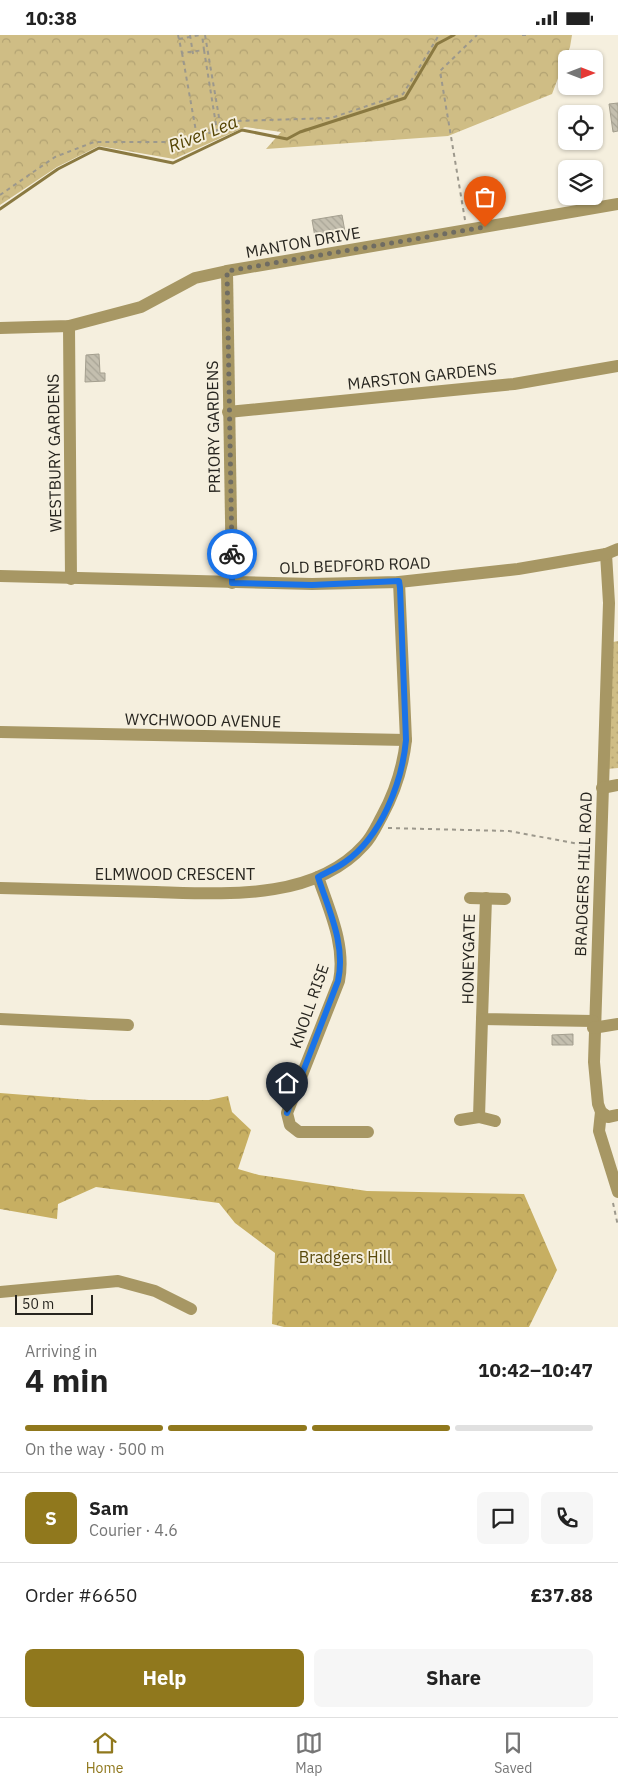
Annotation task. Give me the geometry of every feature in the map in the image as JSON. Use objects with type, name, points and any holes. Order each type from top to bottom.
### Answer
[{"type":"street","name":"MANTON DRIVE","points":[[0,328],[69,326],[141,307],[195,278],[618,204]]},
{"type":"street","name":"PRIORY GARDENS","points":[[227,271],[232,583]]},
{"type":"street","name":"WESTBURY GARDENS","points":[[69,326],[71,579]]},
{"type":"street","name":"MARSTON GARDENS","points":[[228,412],[514,384],[618,366]]},
{"type":"street","name":"OLD BEDFORD ROAD","points":[[0,576],[312,585],[399,581],[518,569],[612,551]]},
{"type":"street","name":"BRADGERS HILL ROAD","points":[[612,551],[608,566],[613,638],[599,847],[594,1071],[598,1104],[601,1112],[599,1131],[618,1192]]},
{"type":"street","name":"ELMWOOD CRESCENT","points":[[0,888],[229,894],[271,890],[318,877],[345,863],[365,844],[376,828],[392,797],[404,756],[406,740],[399,581]]},
{"type":"street","name":"WYCHWOOD AVENUE","points":[[0,732],[406,740]]},
{"type":"street","points":[[602,783],[618,777]]},
{"type":"street","points":[[602,783],[618,785]]},
{"type":"street","name":"KNOLL RISE","points":[[318,877],[336,928],[342,964],[338,981],[287,1113],[290,1125],[299,1132],[368,1132]]},
{"type":"street","points":[[470,898],[505,899]]},
{"type":"street","name":"HONEYGATE","points":[[479,1117],[486,899]]},
{"type":"street","points":[[0,1019],[128,1025]]},
{"type":"street","name":"HONEYGATE","points":[[482,1019],[618,1024]]},
{"type":"street","points":[[601,1112],[608,1117],[618,1115]]},
{"type":"street","points":[[460,1120],[479,1117],[495,1121]]},
{"type":"street","points":[[0,1292],[118,1281],[155,1291],[191,1309]]},
{"type":"path","points":[[178,35],[197,137]]},
{"type":"path","points":[[179,39],[202,35]]},
{"type":"path","points":[[202,35],[217,131]]},
{"type":"path","points":[[202,35],[221,129]]},
{"type":"path","points":[[0,195],[55,157],[94,142],[175,143],[217,131],[237,121],[331,118],[403,94],[439,35]]},
{"type":"path","points":[[466,230],[440,71],[477,35]]},
{"type":"path","points":[[522,35],[530,35]]},
{"type":"path","points":[[190,36],[193,53]]},
{"type":"path","points":[[182,53],[204,50]]},
{"type":"path","points":[[376,828],[509,831],[599,847]]},
{"type":"green space","points":[[0,35],[572,35],[569,50],[558,50],[558,78],[552,94],[448,136],[266,149],[281,132],[245,127],[174,159],[99,146],[57,167],[0,205]]},
{"type":"green space","points":[[618,641],[618,768],[607,769],[613,642]]},
{"type":"green space","name":"Bradgers Hill","points":[[0,1093],[89,1100],[209,1100],[228,1096],[232,1112],[251,1130],[238,1169],[259,1175],[367,1191],[524,1194],[557,1270],[529,1327],[284,1327],[272,1324],[275,1253],[235,1223],[219,1203],[96,1187],[58,1204],[57,1219],[0,1209]]},
{"type":"building","points":[[618,103],[618,131],[613,132],[609,104]]},
{"type":"building","points":[[342,215],[345,232],[315,237],[312,220]]},
{"type":"building","points":[[99,354],[100,373],[105,373],[105,381],[85,382],[86,355]]},
{"type":"building","points":[[573,1034],[573,1045],[552,1045],[552,1035]]},
{"type":"waterway","name":"River Lea","points":[[0,209],[58,169],[99,148],[173,163],[242,130],[287,139],[300,132],[405,98],[437,44],[454,35]]},
{"type":"way so far","points":[[232,554],[227,271],[485,227]]},
{"type":"route","points":[[232,554],[232,583],[312,585],[399,581],[400,588],[406,740],[404,756],[392,797],[376,828],[365,844],[345,863],[318,877],[336,928],[342,964],[338,981],[287,1113]]}]
